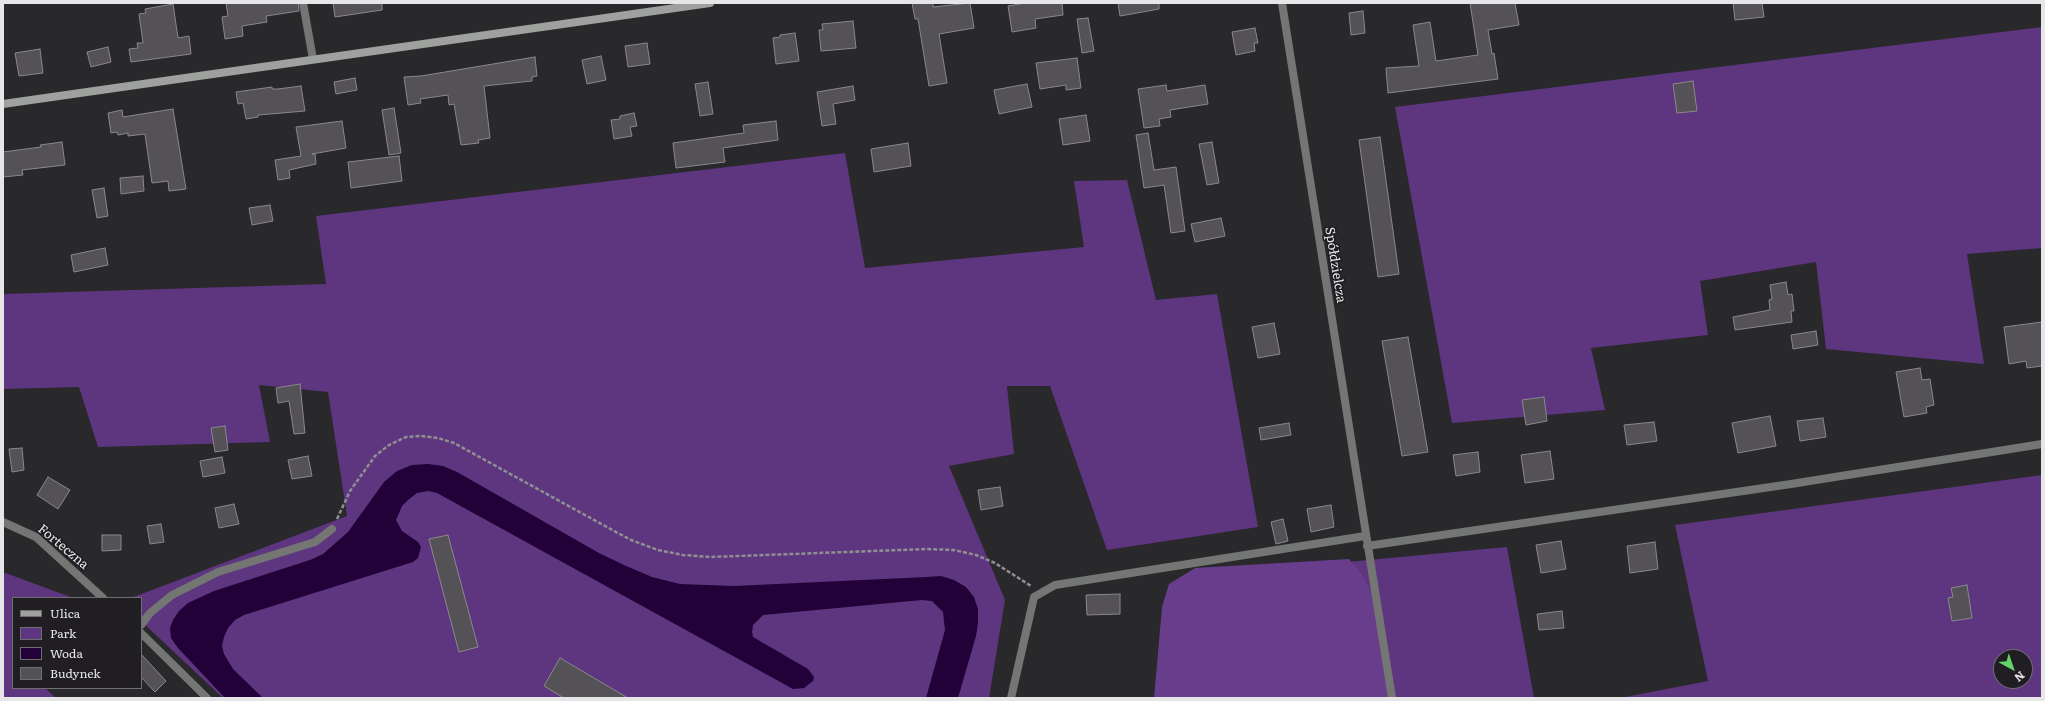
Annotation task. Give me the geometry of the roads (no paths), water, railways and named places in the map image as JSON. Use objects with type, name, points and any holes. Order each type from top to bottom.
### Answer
[{"type":"main road","points":[[3,104],[710,3]]},
{"type":"street","points":[[303,3],[313,59]]},
{"type":"street","name":"Spółdzielcza","points":[[1282,3],[1392,698]]},
{"type":"street","points":[[1367,546],[1791,484],[2042,444]]},
{"type":"street","name":"Forteczna","points":[[3,522],[36,537],[102,597]]},
{"type":"street","points":[[142,624],[150,613],[172,595],[218,572],[315,542],[332,529]]},
{"type":"street","points":[[1011,698],[1034,597],[1055,585],[1365,533]]},
{"type":"street","points":[[142,634],[207,698]]},
{"type":"water","points":[[428,464],[443,466],[457,472],[599,553],[626,566],[652,577],[680,584],[734,586],[941,576],[954,580],[966,587],[974,597],[978,609],[976,636],[958,698],[926,698],[945,630],[943,612],[932,601],[922,600],[763,615],[753,625],[753,637],[808,669],[814,677],[813,681],[804,688],[793,689],[437,493],[428,491],[417,493],[408,500],[402,506],[396,520],[402,531],[418,542],[421,547],[418,558],[413,562],[244,615],[235,620],[228,628],[222,646],[224,654],[233,669],[263,698],[225,698],[178,648],[171,638],[170,628],[179,611],[188,603],[214,591],[310,560],[323,554],[348,532],[384,482],[397,471],[412,465]]}]
